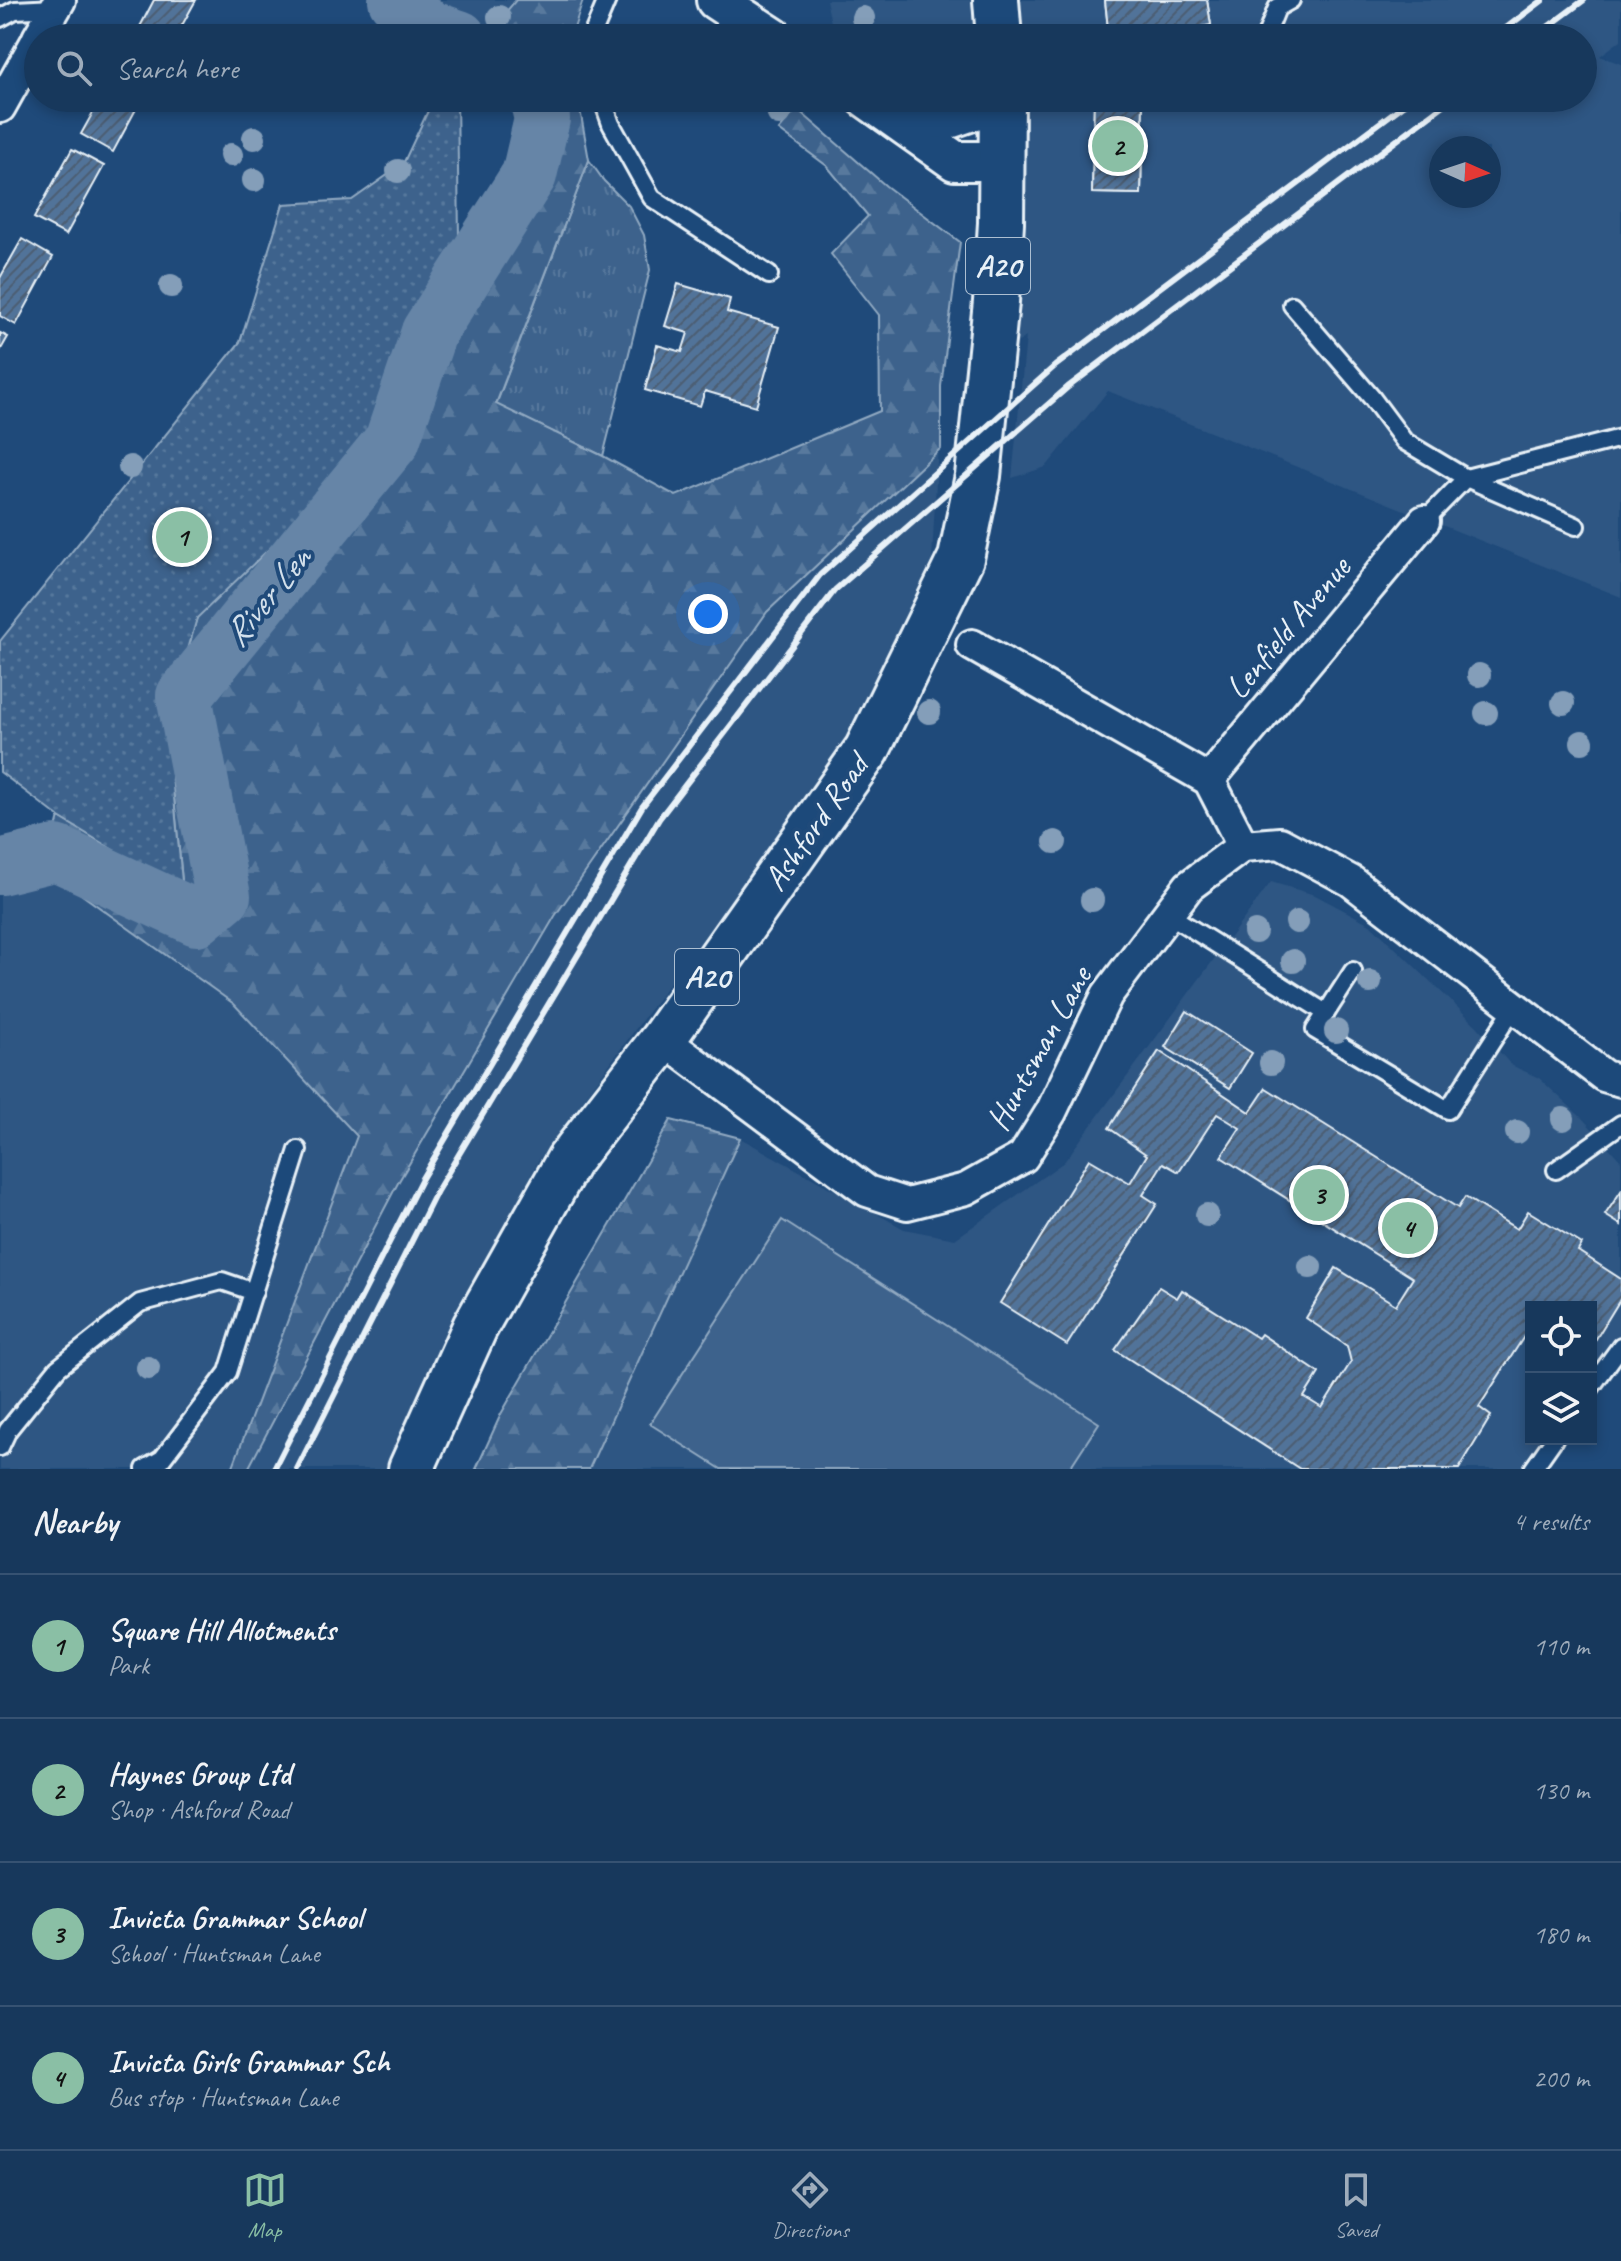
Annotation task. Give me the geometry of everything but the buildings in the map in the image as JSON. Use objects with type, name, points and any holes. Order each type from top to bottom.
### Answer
[{"type":"main road","points":[[996,0],[998,24]]},
{"type":"main road","name":"Ashford Road","points":[[411,1469],[475,1327],[569,1160],[663,1039],[867,750],[961,558],[978,476],[989,370],[1001,223],[1002,112]]},
{"type":"street","points":[[716,0],[753,24]]},
{"type":"street","points":[[46,24],[57,4]]},
{"type":"street","points":[[0,107],[24,63]]},
{"type":"street","points":[[886,112],[955,161],[1002,161]]},
{"type":"street","points":[[905,112],[949,119],[969,112]]},
{"type":"street","name":"Lenfield Avenue","points":[[1209,780],[1424,521]]},
{"type":"street","points":[[972,645],[1209,780],[1243,846],[1280,843],[1351,881],[1604,1076],[1621,1081]]},
{"type":"street","name":"Huntsman Lane","points":[[663,1039],[867,1191],[907,1204],[966,1189],[1023,1157],[1051,1112],[1107,995],[1189,886],[1243,846]]},
{"type":"lane","points":[[597,24],[607,0]]},
{"type":"lane","points":[[1271,24],[1277,8],[1291,0]]},
{"type":"lane","points":[[0,18],[15,10],[57,4]]},
{"type":"lane","points":[[607,112],[652,198],[769,275]]},
{"type":"lane","points":[[1292,305],[1372,398],[1404,441],[1466,478],[1576,526]]},
{"type":"lane","points":[[1424,521],[1466,478],[1621,438]]},
{"type":"lane","points":[[1168,914],[1326,1013]]},
{"type":"lane","points":[[1353,971],[1315,1030],[1448,1110],[1514,1007]]},
{"type":"lane","points":[[1556,1170],[1621,1124]]},
{"type":"lane","points":[[145,1469],[162,1464],[228,1372],[298,1150]]},
{"type":"lane","points":[[0,1447],[8,1430],[58,1368],[140,1303],[222,1281],[254,1292]]},
{"type":"lane","points":[[1597,1379],[1621,1346]]},
{"type":"lane","points":[[1533,1469],[1550,1445]]},
{"type":"shaded area","points":[[421,0],[516,0],[496,24],[463,24]]},
{"type":"shaded area","points":[[826,0],[1621,0],[1621,40],[1600,56],[1621,64],[1621,597],[1108,391],[1046,467],[1012,478],[1026,337],[1008,349],[983,112],[1597,112],[1597,24],[831,24]]},
{"type":"shaded area","points":[[941,386],[932,559],[853,735],[538,1161],[389,1469],[0,1469],[0,887],[46,869],[234,1004],[357,1135]]},
{"type":"shaded area","points":[[1271,882],[1315,895],[1370,924],[1477,1026],[1511,1065],[1539,1078],[1582,1118],[1621,1161],[1621,1366],[1597,1399],[1597,1301],[1525,1301],[1525,1445],[1564,1445],[1547,1469],[589,1469],[740,1138],[904,1229],[955,1239],[1064,1162]]},
{"type":"green space","points":[[516,0],[583,0],[575,24],[496,24]]},
{"type":"green space","points":[[427,112],[457,112],[459,237],[438,300],[365,457],[197,618],[167,723],[183,892],[59,817],[0,772],[0,641],[240,342],[283,204],[352,200],[403,164]]},
{"type":"green space","points":[[550,112],[580,112],[589,160],[496,404],[676,496],[880,411],[879,315],[831,254],[868,216],[827,166],[779,130],[794,112],[800,112],[886,186],[960,242],[941,386],[941,448],[767,612],[555,916],[399,1181],[248,1469],[232,1469],[357,1136],[234,1004],[46,869],[59,817],[183,891],[167,723],[197,617],[489,269],[552,125]]},
{"type":"green space","points":[[589,160],[604,181],[629,206],[644,235],[650,270],[603,456],[496,405]]},
{"type":"green space","points":[[671,1120],[740,1138],[589,1469],[476,1469],[501,1414]]},
{"type":"green space","points":[[782,1220],[1099,1423],[1069,1469],[721,1469],[650,1424]]},
{"type":"waterway","name":"River Len","points":[[396,0],[424,24]]},
{"type":"waterway","name":"River Len","points":[[0,867],[56,853],[197,918],[223,896],[184,696],[392,441],[429,332],[529,175],[542,119],[540,112]]},
{"type":"railway","points":[[1511,24],[1543,0]]},
{"type":"railway","points":[[1552,24],[1584,0]]},
{"type":"railway","points":[[274,1469],[421,1180],[642,807],[820,575],[1055,366],[1394,112]]},
{"type":"railway","points":[[297,1469],[437,1191],[659,819],[835,590],[1068,387],[1434,112]]},
{"type":"place","name":"Haynes Group Ltd","points":[[1118,146]]},
{"type":"place","name":"Square Hill Allotments","points":[[182,537]]},
{"type":"place","name":"Invicta Grammar School","points":[[1319,1195]]},
{"type":"place","name":"Invicta Girls Grammar Sch","points":[[1408,1228]]}]
